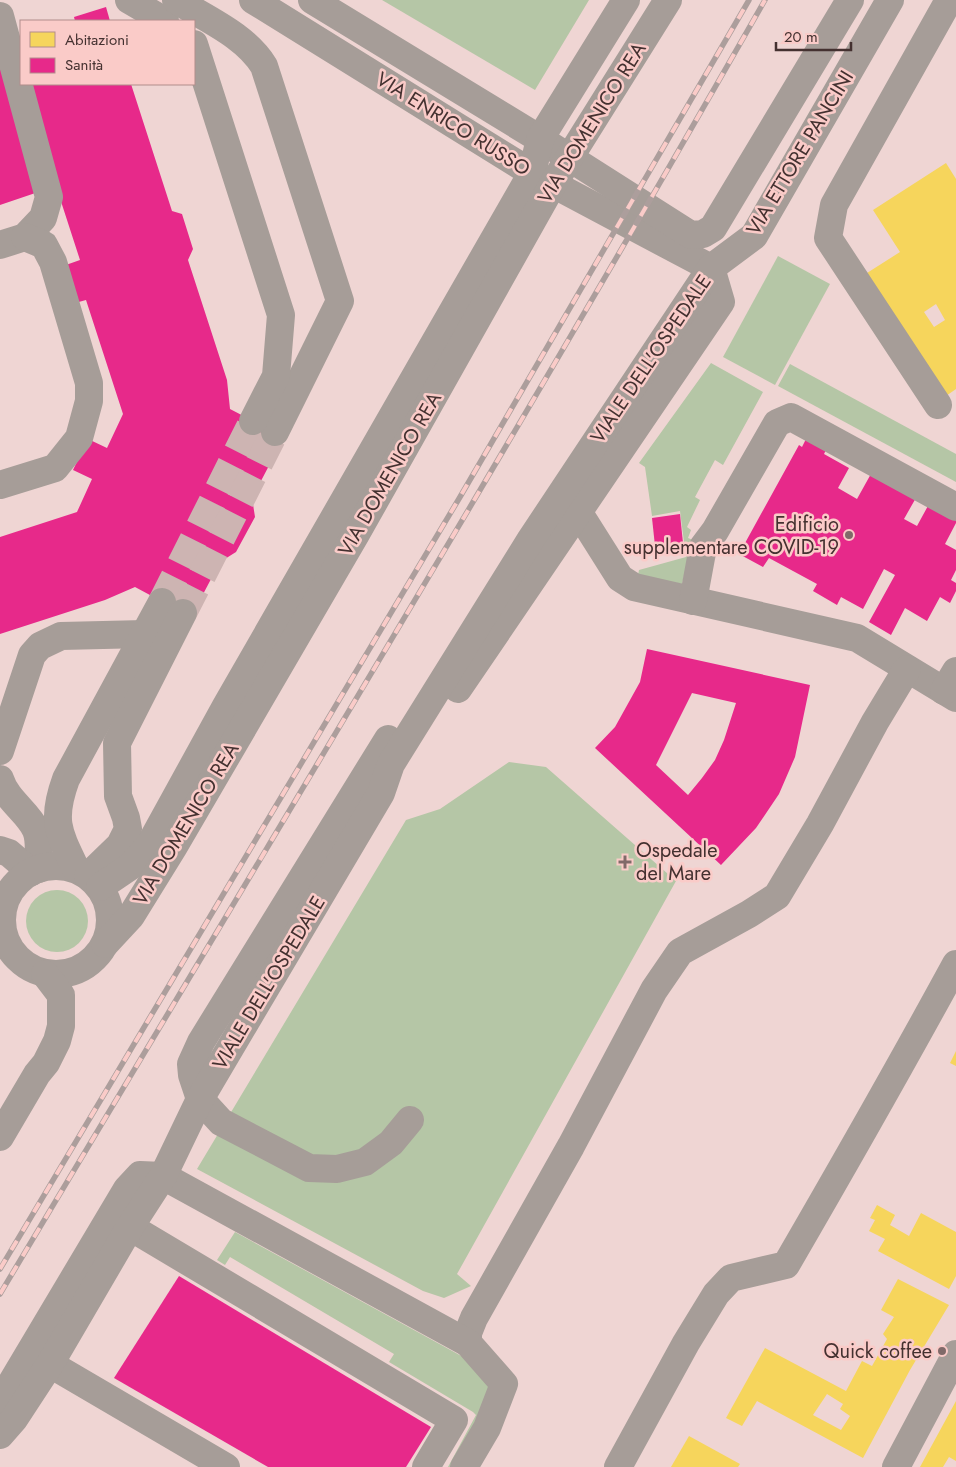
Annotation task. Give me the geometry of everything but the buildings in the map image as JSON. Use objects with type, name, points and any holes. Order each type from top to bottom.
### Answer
[{"type":"street","points":[[129,0],[163,20]]},
{"type":"street","points":[[176,0],[240,39],[257,54],[264,66],[340,302],[264,427],[276,376],[281,315],[195,47]]},
{"type":"street","name":"VIA ENRICO RUSSO","points":[[253,0],[543,179],[704,264]]},
{"type":"street","name":"VIA ENRICO RUSSO","points":[[312,0],[540,139],[691,235],[703,234],[713,228]]},
{"type":"street","name":"VIA DOMENICO REA","points":[[105,944],[131,916],[356,534],[543,179],[540,139],[626,0]]},
{"type":"street","name":"VIA DOMENICO REA","points":[[88,877],[131,866],[150,846],[231,697],[543,179],[570,158],[668,0]]},
{"type":"street","name":"VIA ETTORE PANCINI","points":[[713,228],[850,0]]},
{"type":"street","name":"VIA ETTORE PANCINI","points":[[704,264],[754,236],[890,0]]},
{"type":"street","points":[[938,405],[828,238],[834,205],[948,0]]},
{"type":"street","points":[[0,16],[49,197],[43,218],[12,241]]},
{"type":"street","points":[[0,485],[55,468],[79,438],[90,401],[89,383],[53,262],[44,245],[12,241]]},
{"type":"street","points":[[410,1120],[391,1143],[366,1162],[337,1169],[308,1168],[221,1122],[200,1099],[192,1075],[191,1064],[201,1042],[562,459],[704,264]]},
{"type":"street","name":"VIALE DELL'OSPEDALE","points":[[0,1435],[14,1419],[50,1364],[162,1176],[200,1099],[382,793],[403,771],[721,302],[704,264]]},
{"type":"street","name":"VIALE DELL'OSPEDALE","points":[[382,793],[391,764],[704,264]]},
{"type":"street","points":[[693,601],[703,547],[715,531],[777,423],[790,417],[956,507]]},
{"type":"street","points":[[579,513],[620,578],[634,587],[856,638],[907,669],[952,687]]},
{"type":"street","name":"VIALE DELL'OSPEDALE","points":[[531,538],[579,513]]},
{"type":"street","points":[[22,962],[63,975],[80,970],[95,959],[105,944],[110,930],[107,900],[88,877],[61,839],[57,824],[57,809],[66,779],[145,634],[173,607],[117,743],[118,796],[128,829],[120,845],[88,877]]},
{"type":"street","points":[[0,751],[32,655],[40,646],[61,636],[145,634]]},
{"type":"street","points":[[468,1343],[468,1333],[474,1318],[571,1146],[654,990],[680,952],[749,914],[777,896],[820,824],[875,722],[907,669]]},
{"type":"street","points":[[0,779],[2,787],[9,797],[36,828],[39,839],[35,870]]},
{"type":"street","points":[[0,850],[9,853],[35,870]]},
{"type":"street","points":[[0,1137],[37,1074],[46,1063],[57,1042],[61,1026],[61,994],[11,951],[4,937],[1,922],[5,897],[18,881],[35,870],[51,866],[63,866],[88,877]]},
{"type":"street","points":[[618,1467],[686,1343],[716,1294],[731,1278],[786,1266],[873,1115],[956,964]]},
{"type":"street","points":[[0,1402],[127,1189],[140,1175],[162,1176],[468,1343],[504,1384],[487,1428],[464,1467]]},
{"type":"street","points":[[130,1227],[454,1420],[426,1467]]},
{"type":"street","points":[[896,1467],[956,1354]]},
{"type":"street","points":[[50,1364],[226,1467]]},
{"type":"green space","points":[[382,0],[589,0],[535,90]]},
{"type":"green space","points":[[778,256],[830,284],[775,385],[723,357]]},
{"type":"green space","points":[[711,363],[763,392],[723,465],[715,460],[695,497],[700,500],[687,527],[691,530],[688,538],[693,540],[682,584],[638,575],[639,570],[686,557],[680,511],[652,516],[645,467],[639,463]]},
{"type":"green space","points":[[790,364],[956,454],[956,482],[778,386]]},
{"type":"green space","points":[[509,762],[546,767],[676,881],[457,1274],[471,1286],[444,1298],[423,1291],[197,1169],[406,820],[440,809]]},
{"type":"green space","points":[[51,890],[63,890],[79,899],[86,909],[88,921],[86,933],[79,943],[63,952],[51,952],[40,947],[31,938],[26,927],[26,915],[31,904],[40,895]]},
{"type":"green space","points":[[235,1232],[476,1364],[490,1388],[456,1467],[448,1467],[476,1415],[389,1362],[394,1354],[230,1257],[225,1265],[217,1260]]},
{"type":"tunnel","points":[[162,602],[253,421]]},
{"type":"tunnel","points":[[183,613],[275,432]]},
{"type":"railway","points":[[0,1269],[460,497],[749,0]]},
{"type":"railway","points":[[0,1294],[482,487],[765,0]]},
{"type":"place","name":"Edificio supplementare COVID-19","points":[[849,535]]},
{"type":"place","name":"Ospedale del Mare","points":[[625,862]]},
{"type":"place","name":"Quick coffee","points":[[942,1351]]}]
